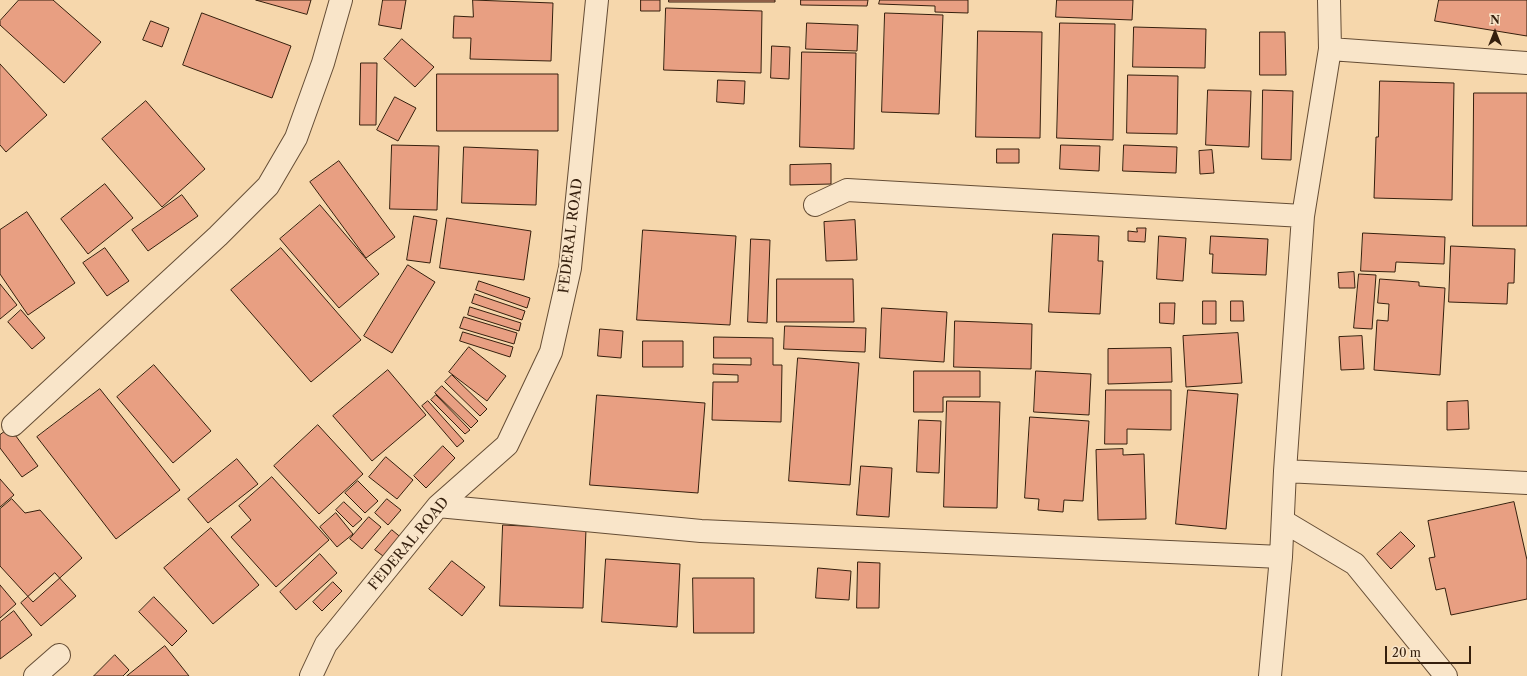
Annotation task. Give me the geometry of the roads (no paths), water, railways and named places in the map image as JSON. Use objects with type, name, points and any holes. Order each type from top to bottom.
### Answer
[{"type":"street","points":[[13,425],[218,236],[268,186],[296,138],[323,63],[341,0]]},
{"type":"street","name":"FEDERAL ROAD","points":[[311,676],[326,644],[438,506],[507,445],[552,352],[570,268],[597,0]]},
{"type":"street","points":[[1270,676],[1281,557],[1285,471],[1303,216],[1330,49],[1329,0]]},
{"type":"street","points":[[1330,49],[1527,63]]},
{"type":"street","points":[[815,204],[847,190],[1303,216]]},
{"type":"street","points":[[1285,471],[1527,483]]},
{"type":"street","points":[[438,506],[701,530],[1281,557]]},
{"type":"street","points":[[1283,521],[1355,564],[1446,676]]},
{"type":"street","points":[[35,676],[59,655]]}]
